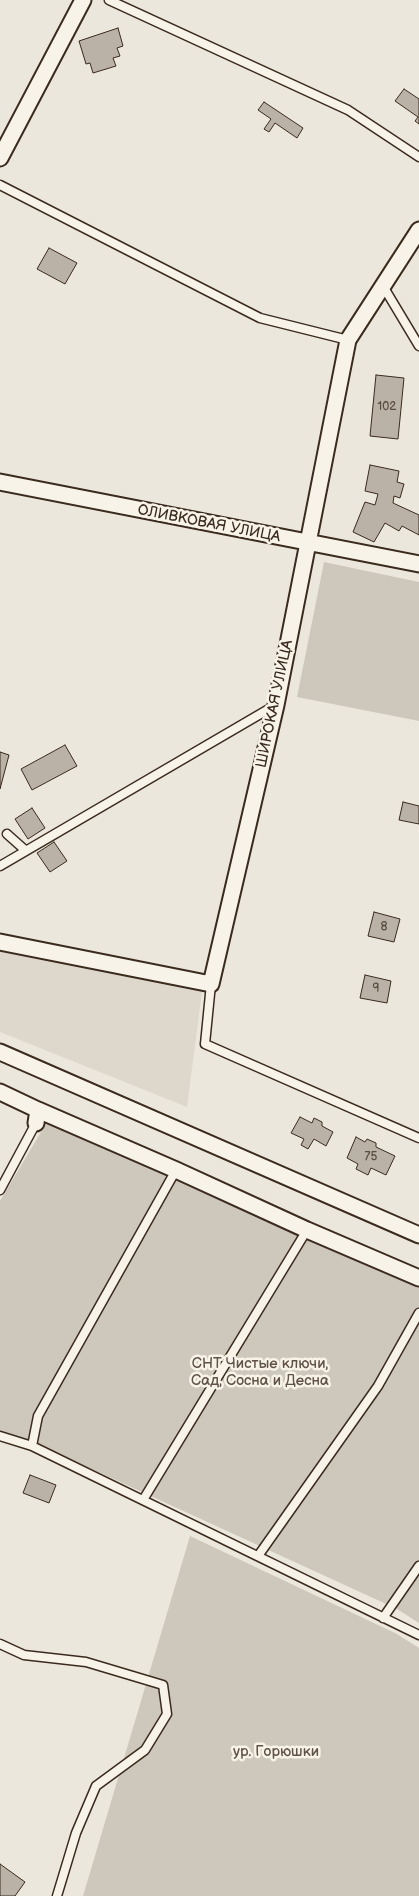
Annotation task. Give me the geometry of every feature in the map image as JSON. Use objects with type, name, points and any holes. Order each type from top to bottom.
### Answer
[{"type":"street","points":[[0,158],[83,0]]},
{"type":"street","name":"ШИРОКАЯ УЛИЦА","points":[[211,984],[276,704],[348,340],[419,230]]},
{"type":"street","name":"ОЛИВКОВАЯ УЛИЦА","points":[[0,482],[419,564]]},
{"type":"street","points":[[0,942],[211,984]]},
{"type":"street","points":[[0,1052],[419,1234]]},
{"type":"street","points":[[0,1092],[37,1116],[176,1170],[307,1230],[419,1278]]},
{"type":"lane","points":[[109,0],[348,110],[419,157]]},
{"type":"lane","points":[[0,185],[260,318],[348,340]]},
{"type":"lane","points":[[383,285],[419,346]]},
{"type":"lane","points":[[0,866],[24,850],[276,704]]},
{"type":"lane","points":[[7,834],[24,850]]},
{"type":"lane","points":[[211,984],[205,1044],[419,1138]]},
{"type":"lane","points":[[0,1190],[37,1116]]},
{"type":"lane","points":[[32,1446],[38,1416],[176,1170]]},
{"type":"lane","points":[[142,1500],[307,1230]]},
{"type":"lane","points":[[258,1556],[378,1386],[419,1314]]},
{"type":"lane","points":[[0,1436],[32,1446],[419,1635]]},
{"type":"lane","points":[[383,1618],[419,1566]]},
{"type":"lane","points":[[0,1644],[24,1655],[86,1662],[163,1685],[167,1714],[145,1750],[96,1786],[76,1833],[58,1896]]},
{"type":"shaded area","points":[[0,950],[202,992],[187,1107],[0,1032]]},
{"type":"green space","points":[[324,562],[419,582],[419,721],[297,697]]},
{"type":"green space","name":"СНТ Чистые ключи, Сад, Сосна и Десна","points":[[54,1110],[419,1270],[419,1623],[397,1609],[33,1442],[0,1432],[0,1201]]},
{"type":"green space","name":"ур. Горюшки","points":[[190,1536],[397,1634],[419,1648],[419,1896],[83,1896]]},
{"type":"building","points":[[118,28],[123,46],[117,48],[120,56],[113,58],[116,66],[93,73],[90,63],[86,64],[79,41]]},
{"type":"building","points":[[404,89],[419,99],[419,124],[415,121],[418,117],[395,101]]},
{"type":"building","points":[[264,102],[303,128],[297,138],[275,123],[269,132],[264,129],[271,119],[258,110]]},
{"type":"building","points":[[49,248],[77,263],[65,284],[37,269]]},
{"type":"building","points":[[376,375],[404,378],[398,439],[370,436]]},
{"type":"building","points":[[370,465],[399,471],[397,482],[404,484],[400,498],[394,496],[393,503],[419,515],[419,535],[402,526],[399,531],[385,523],[374,542],[353,532],[365,502],[375,505],[378,494],[365,491]]},
{"type":"building","points":[[65,745],[77,766],[32,790],[21,769]]},
{"type":"building","points":[[0,752],[9,755],[0,789]]},
{"type":"building","points":[[403,802],[419,806],[419,824],[399,820]]},
{"type":"building","points":[[32,808],[45,828],[28,839],[15,819]]},
{"type":"building","points":[[54,842],[67,861],[50,872],[37,853]]},
{"type":"building","points":[[374,912],[400,919],[394,942],[368,936]]},
{"type":"building","points":[[365,975],[391,981],[387,1003],[360,998]]},
{"type":"building","points":[[300,1117],[312,1123],[314,1118],[322,1122],[322,1126],[333,1132],[326,1146],[314,1139],[308,1149],[301,1145],[304,1139],[291,1133]]},
{"type":"building","points":[[356,1137],[365,1142],[367,1139],[376,1143],[376,1147],[395,1156],[386,1175],[371,1168],[368,1175],[356,1169],[358,1164],[347,1158]]},
{"type":"building","points":[[30,1475],[56,1485],[49,1503],[23,1493]]},
{"type":"building","points":[[0,1864],[25,1882],[15,1896],[0,1896]]}]
